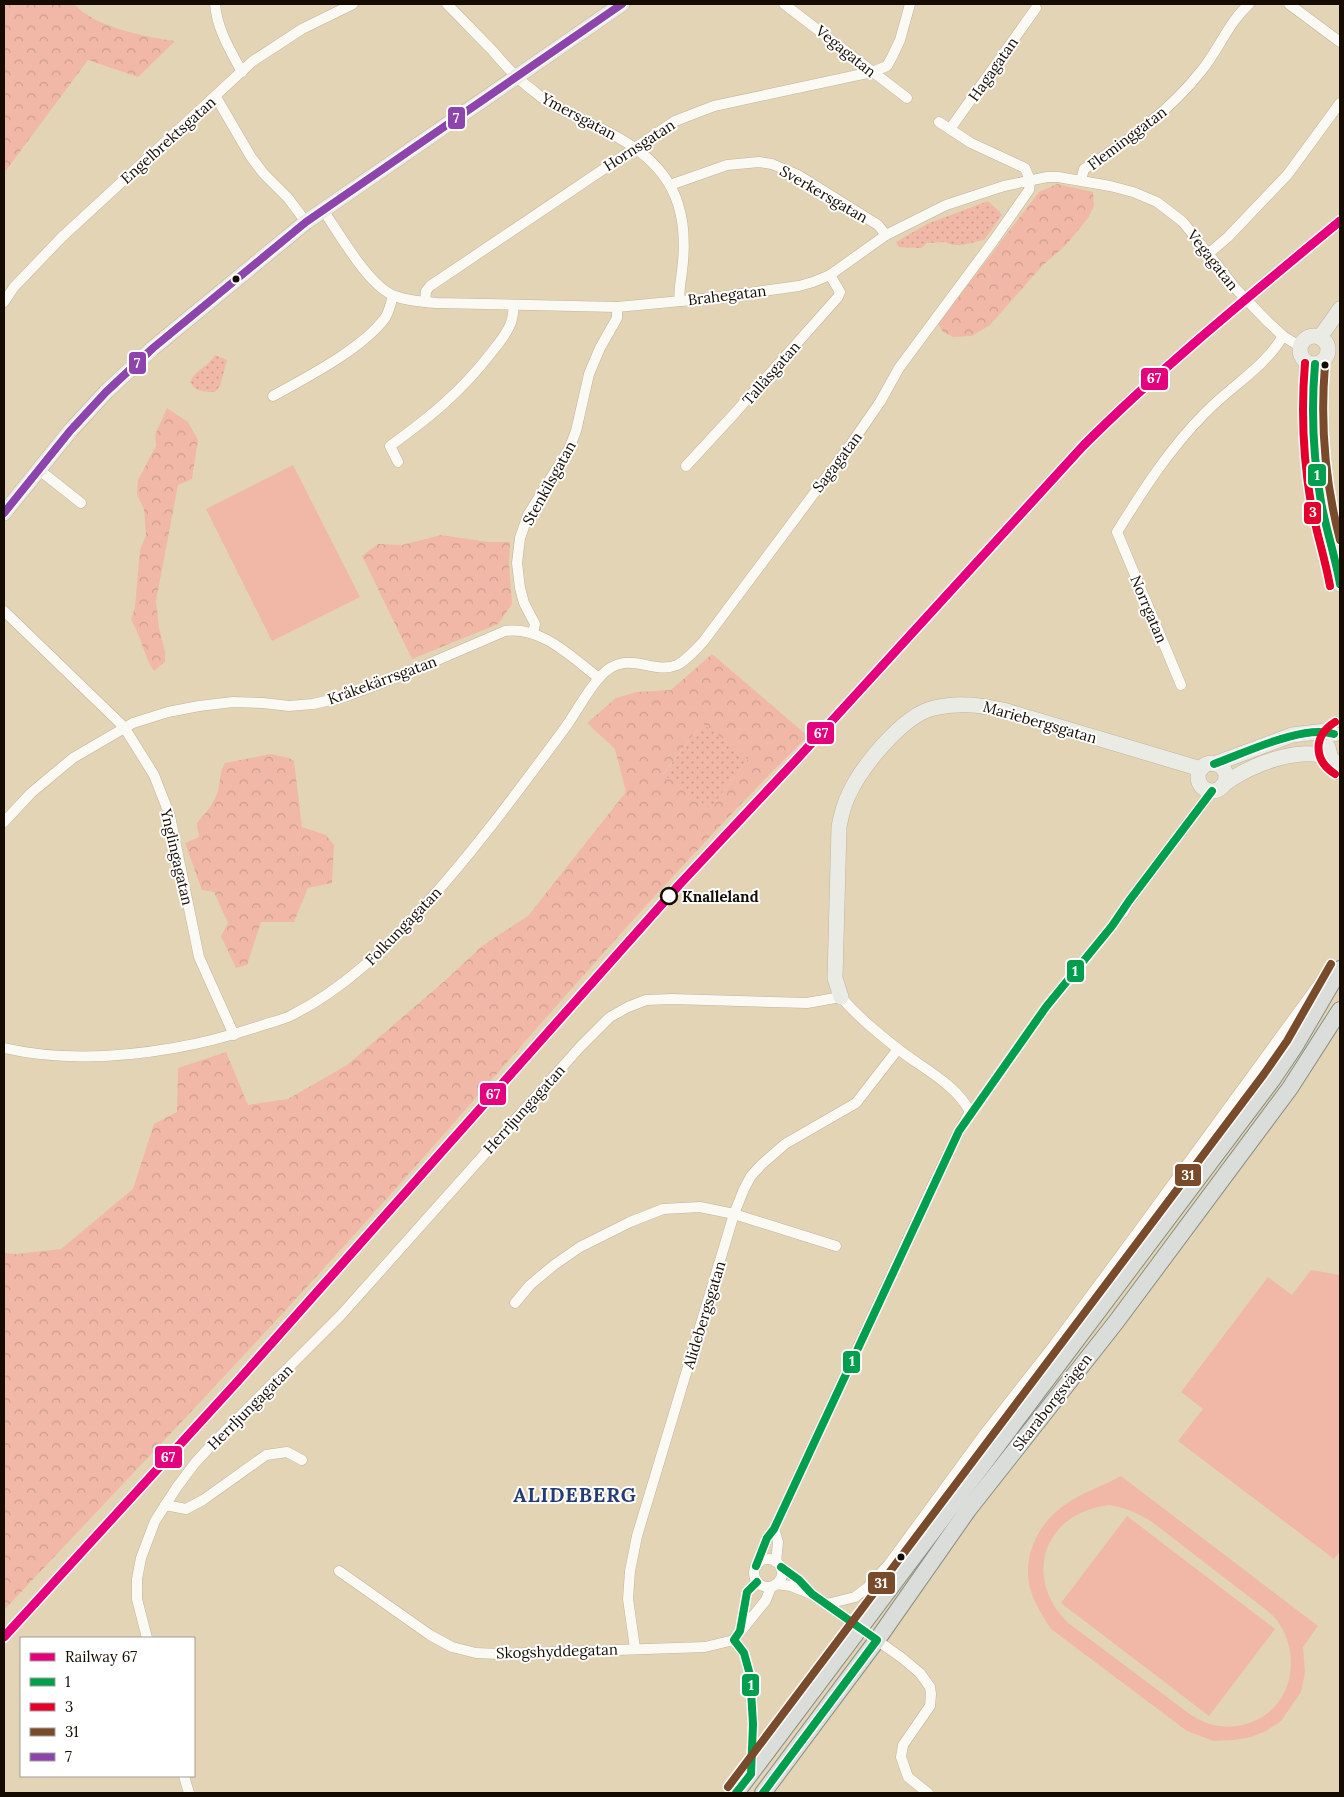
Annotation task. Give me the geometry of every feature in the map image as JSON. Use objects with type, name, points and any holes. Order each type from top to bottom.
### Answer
[{"type":"main road","name":"Skaraborgsvägen","points":[[736,1793],[1272,1080],[1295,1046],[1340,967]]},
{"type":"main road","name":"Skaraborgsvägen","points":[[763,1793],[877,1640],[968,1510],[1116,1322],[1290,1088],[1340,1010]]},
{"type":"street","points":[[215,4],[222,36],[242,72]]},
{"type":"street","name":"Engelbrektsgatan","points":[[4,302],[14,287],[62,237],[253,61],[302,29],[353,4]]},
{"type":"street","name":"Ymersgatan","points":[[447,4],[508,69],[548,102],[606,130],[635,148],[649,160],[670,185],[677,201],[684,231],[682,271],[678,290],[680,301]]},
{"type":"street","points":[[4,513],[70,431],[106,392],[153,348],[306,222],[622,4]]},
{"type":"street","name":"Vegagatan","points":[[784,4],[817,27],[907,98]]},
{"type":"street","name":"Hornsgatan","points":[[425,302],[426,291],[430,286],[675,121],[714,106],[872,72],[886,66],[900,40],[910,4]]},
{"type":"street","name":"Fleminggatan","points":[[1081,180],[1084,169],[1128,141],[1174,102],[1217,50],[1237,17],[1249,4]]},
{"type":"street","points":[[1294,5],[1340,42]]},
{"type":"street","name":"Hagagatan","points":[[950,129],[1036,8]]},
{"type":"street","points":[[216,97],[251,157],[264,174],[288,198],[306,222]]},
{"type":"street","points":[[1208,254],[1242,224],[1288,174],[1340,103]]},
{"type":"street","points":[[939,122],[971,142],[1025,168],[1030,180]]},
{"type":"street","name":"Sverkersgatan","points":[[670,185],[727,165],[752,162],[772,164],[798,175],[878,225],[886,235]]},
{"type":"street","name":"Brahegatan","points":[[323,210],[366,273],[381,288],[393,296],[411,301],[425,302],[514,306],[618,307],[799,286],[813,282],[830,275],[886,235],[919,217],[1004,186],[1030,180],[1047,177],[1081,180],[1145,196]]},
{"type":"street","name":"Sagagatan","points":[[599,678],[617,664],[628,662],[668,668],[678,665],[689,657],[703,642],[851,444],[880,402],[899,368],[1029,190],[1030,180]]},
{"type":"street","name":"Vegagatan","points":[[1145,196],[1157,202],[1183,222],[1246,300],[1283,336],[1301,347]]},
{"type":"street","name":"Tallåsgatan","points":[[686,466],[838,297],[840,292],[830,275]]},
{"type":"street","points":[[4,282],[14,287]]},
{"type":"street","points":[[273,396],[328,365],[365,338],[386,317],[393,296]]},
{"type":"street","points":[[398,462],[390,446],[452,398],[473,376],[504,336],[511,324],[514,306]]},
{"type":"street","name":"Stenkilsgatan","points":[[533,633],[535,624],[524,604],[520,588],[517,564],[520,538],[528,515],[569,449],[576,431],[589,374],[600,348],[617,318],[618,307]]},
{"type":"street","points":[[1320,337],[1327,344],[1328,353],[1324,361],[1315,364],[1304,360],[1301,347],[1308,338],[1320,337],[1340,310]]},
{"type":"street","name":"Norrgatan","points":[[1181,685],[1117,532],[1150,479],[1181,439],[1205,412],[1275,350],[1283,336]]},
{"type":"street","points":[[1315,364],[1313,431],[1316,460],[1322,504],[1340,584]]},
{"type":"street","points":[[38,469],[81,503]]},
{"type":"street","name":"Ynglingagatan","points":[[4,611],[124,727],[154,775],[170,816],[199,957],[234,1035]]},
{"type":"street","name":"Kråkekärrsgatan","points":[[4,822],[31,794],[66,764],[124,727],[168,712],[233,702],[289,706],[313,704],[344,697],[412,671],[505,631],[518,629],[544,638],[599,678]]},
{"type":"street","name":"Folkungagatan","points":[[4,1048],[33,1054],[90,1058],[120,1056],[198,1044],[234,1035],[291,1016],[336,988],[375,958],[444,884],[488,830],[575,715],[599,678]]},
{"type":"street","name":"Mariebergsgatan","points":[[841,997],[835,978],[839,827],[841,814],[849,793],[873,758],[906,722],[932,708],[952,704],[974,704],[1003,710],[1208,766]]},
{"type":"street","points":[[1335,760],[1328,744],[1338,731]]},
{"type":"street","points":[[1335,760],[1303,754],[1274,760],[1231,779],[1217,788],[1202,788],[1198,778],[1208,766],[1292,734],[1338,731]]},
{"type":"street","points":[[1123,913],[1129,901],[1226,777],[1222,768],[1208,766]]},
{"type":"street","points":[[827,1604],[855,1597],[868,1587],[889,1564],[985,1433],[1054,1345],[1323,978],[1340,967]]},
{"type":"street","points":[[841,997],[856,1014],[898,1049],[945,1083],[964,1100],[970,1112],[959,1130],[932,1187],[774,1529],[767,1538],[754,1576],[757,1582],[766,1587],[791,1586],[812,1594],[860,1627],[920,1673],[930,1687],[930,1706],[903,1745],[900,1757],[908,1777],[928,1793]]},
{"type":"street","name":"Herrljungagatan","points":[[146,1637],[137,1600],[137,1578],[143,1549],[155,1521],[195,1464],[217,1439],[341,1315],[580,1047],[610,1017],[646,1000],[806,1003],[841,997]]},
{"type":"street","name":"Alidebergsgatan","points":[[635,1648],[628,1599],[630,1571],[637,1536],[734,1214],[744,1188],[751,1176],[761,1165],[785,1144],[856,1103],[898,1049]]},
{"type":"street","points":[[516,1303],[530,1285],[554,1264],[580,1247],[630,1222],[663,1209],[700,1207],[734,1214],[836,1246]]},
{"type":"street","points":[[165,1505],[186,1509],[203,1500],[266,1454],[286,1452],[302,1460]]},
{"type":"street","points":[[774,1529],[778,1542],[779,1564],[782,1576],[774,1586]]},
{"type":"street","points":[[756,1566],[759,1562],[768,1559],[779,1564],[799,1580],[812,1594]]},
{"type":"street","name":"Skogshyddegatan","points":[[338,1572],[430,1635],[452,1647],[476,1653],[504,1654],[707,1647],[734,1640],[766,1600],[774,1586]]},
{"type":"street","points":[[740,1631],[747,1592],[757,1582]]},
{"type":"street","points":[[184,1777],[189,1793]]},
{"type":"green space","points":[[4,4],[74,4],[94,19],[107,25],[135,34],[175,41],[138,77],[88,60],[4,173]]},
{"type":"green space","points":[[1057,184],[1093,192],[1094,206],[1088,218],[1066,245],[1043,265],[989,326],[971,336],[953,337],[943,332],[938,324],[1039,192]]},
{"type":"green space","points":[[988,201],[1002,215],[984,240],[959,245],[946,242],[927,243],[921,248],[899,247],[896,242],[927,224]]},
{"type":"green space","points":[[215,355],[227,360],[220,386],[215,392],[197,390],[190,382]]},
{"type":"green space","points":[[167,408],[188,422],[198,440],[192,479],[178,485],[156,601],[165,662],[154,671],[131,620],[135,607],[140,550],[146,535],[144,509],[137,495],[138,480],[156,446],[155,435]]},
{"type":"green space","points":[[293,465],[360,597],[272,641],[206,509]]},
{"type":"green space","points":[[441,535],[488,542],[510,542],[509,564],[512,604],[498,624],[412,659],[362,556],[378,544],[402,545]]},
{"type":"green space","points":[[712,654],[808,736],[702,845],[301,1293],[4,1610],[4,1253],[17,1254],[61,1249],[133,1189],[154,1124],[177,1112],[178,1068],[226,1052],[248,1105],[288,1099],[347,1065],[448,978],[482,946],[528,916],[626,792],[615,749],[587,723],[616,698],[637,692],[671,690]],"holes":[[[702,723],[749,758],[710,809],[663,774]]]},
{"type":"green space","points":[[702,723],[749,758],[710,809],[663,775]]},
{"type":"green space","points":[[271,754],[294,761],[302,827],[326,835],[334,845],[332,883],[308,888],[294,922],[261,922],[247,965],[236,968],[221,936],[228,923],[214,892],[202,890],[185,843],[199,837],[197,823],[215,798],[225,763]]},
{"type":"green space","points":[[1311,1270],[1340,1275],[1340,1551],[1334,1559],[1178,1441],[1203,1409],[1181,1392],[1268,1277],[1292,1295]]},
{"type":"green space","points":[[1121,1476],[1318,1626],[1303,1647],[1305,1673],[1301,1692],[1281,1721],[1266,1731],[1251,1737],[1214,1741],[1187,1731],[1051,1629],[1036,1604],[1030,1588],[1028,1563],[1035,1540],[1041,1530],[1056,1511],[1066,1504]],"holes":[[[1110,1505],[1132,1511],[1152,1522],[1276,1619],[1284,1633],[1289,1648],[1291,1664],[1289,1679],[1284,1693],[1276,1706],[1264,1716],[1249,1723],[1231,1727],[1212,1725],[1198,1719],[1067,1622],[1053,1604],[1045,1585],[1043,1567],[1047,1549],[1056,1533],[1069,1520],[1087,1510]]]},
{"type":"green space","points":[[1127,1516],[1275,1629],[1209,1716],[1061,1603]]},
{"type":"rail line","name":"67","points":[[4,1637],[237,1382],[679,885],[798,758],[1083,446],[1177,358],[1340,221]]},
{"type":"transit line","name":"7","points":[[4,513],[70,431],[106,392],[153,348],[306,222],[622,4]]},
{"type":"transit line","name":"3","points":[[1305,363],[1303,416],[1306,469],[1313,514],[1330,586]]},
{"type":"transit line","name":"1","points":[[1315,364],[1313,416],[1316,468],[1323,512],[1340,584]]},
{"type":"transit line","name":"31","points":[[1325,365],[1323,410],[1325,453],[1327,475],[1340,540]]},
{"type":"transit line","name":"3","points":[[1335,722],[1323,734],[1319,748],[1323,762],[1335,774]]},
{"type":"transit line","name":"1","points":[[1214,764],[1291,736],[1321,732],[1334,734]]},
{"type":"transit line","name":"1","points":[[756,1566],[767,1538],[774,1529],[959,1131],[1046,1007],[1112,926],[1212,791]]},
{"type":"transit line","name":"31","points":[[728,1787],[1264,1074],[1287,1041],[1331,964]]},
{"type":"transit line","name":"1","points":[[763,1793],[877,1640],[812,1594],[799,1580],[781,1567]]},
{"type":"transit line","name":"1","points":[[736,1793],[751,1774],[753,1724],[750,1675],[744,1653],[734,1640],[740,1631],[747,1592],[757,1582]]},
{"type":"place","name":"Knalleland","points":[[669,896]]},
{"type":"district","name":"ALIDEBERG","points":[[575,1494]]}]
